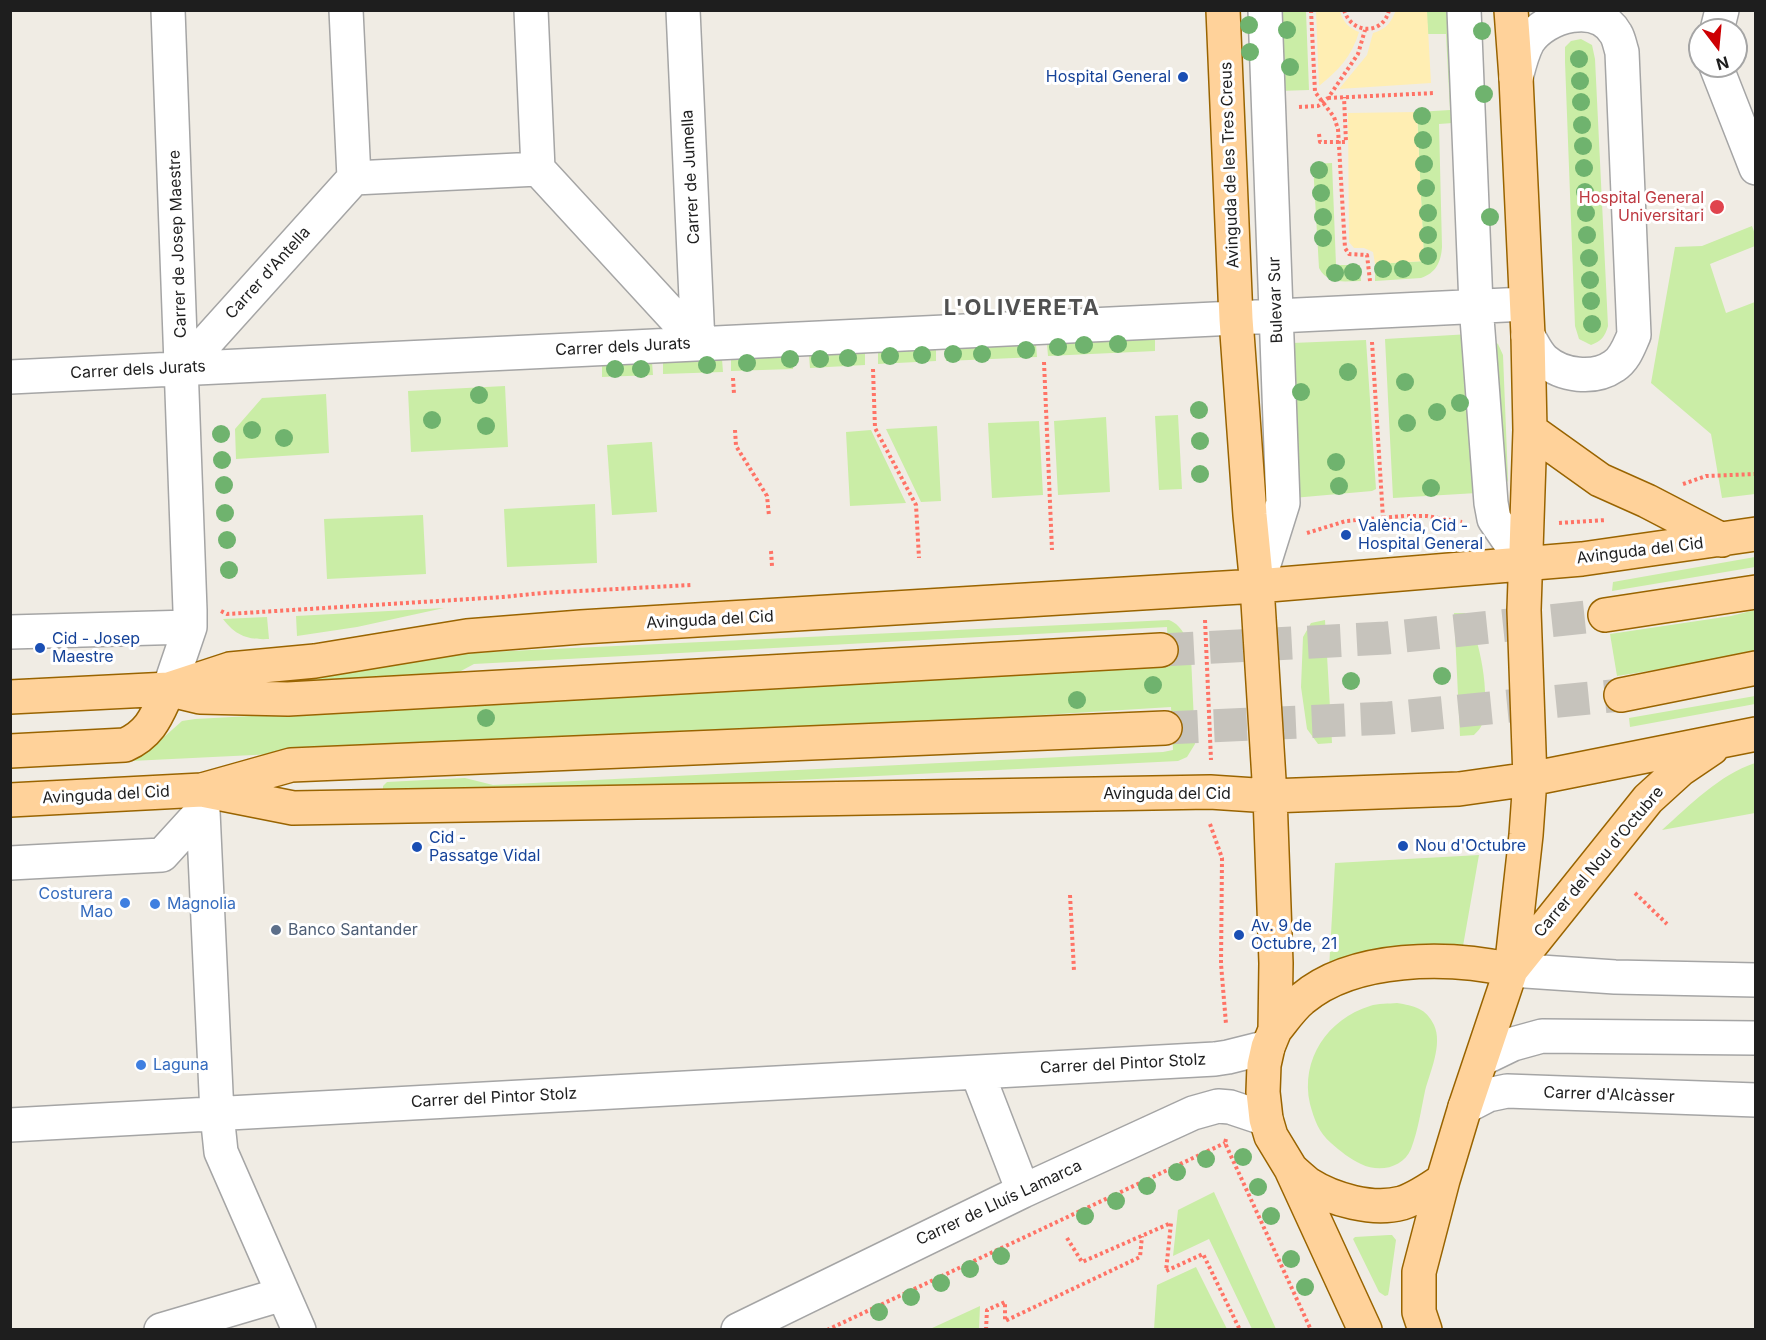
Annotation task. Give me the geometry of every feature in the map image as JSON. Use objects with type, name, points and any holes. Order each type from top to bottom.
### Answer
[{"type":"main road","name":"Avinguda de les Tres Creus","points":[[1223,10],[1236,319],[1257,586]]},
{"type":"main road","points":[[1511,10],[1528,336],[1530,430],[1512,524],[1524,563],[1530,779]]},
{"type":"main road","points":[[1530,430],[1600,480],[1647,501],[1722,540]]},
{"type":"main road","name":"Avinguda del Cid","points":[[10,697],[169,689],[230,669],[315,661],[467,636],[1257,586],[1581,559],[1755,534]]},
{"type":"main road","points":[[1257,586],[1270,796],[1276,963],[1272,1039],[1264,1065],[1263,1092],[1266,1119],[1271,1136],[1291,1168],[1365,1329]]},
{"type":"main road","points":[[1605,615],[1755,592]]},
{"type":"main road","name":"Avinguda del Cid","points":[[169,689],[200,697],[288,699],[1161,650]]},
{"type":"main road","points":[[1622,695],[1755,668]]},
{"type":"main road","points":[[10,751],[124,745],[138,739],[146,732],[154,721],[169,689]]},
{"type":"main road","name":"Avinguda del Cid","points":[[202,800],[291,765],[1165,728]]},
{"type":"main road","name":"Avinguda del Cid","points":[[10,800],[202,800],[293,808],[1210,792],[1270,796],[1459,789],[1530,779],[1745,737]]},
{"type":"main road","name":"Carrer del Nou d'Octubre","points":[[1511,970],[1648,799],[1681,769],[1745,737]]},
{"type":"main road","name":"Carrer del Nou d'Octubre","points":[[1425,1329],[1419,1312],[1419,1272],[1465,1107],[1511,970],[1530,779]]},
{"type":"main road","points":[[1272,1039],[1302,999],[1320,987],[1359,972],[1401,963],[1444,960],[1511,970]]},
{"type":"main road","points":[[1291,1168],[1307,1183],[1321,1191],[1342,1198],[1384,1206],[1402,1203],[1426,1193],[1443,1180]]},
{"type":"street","name":"Carrer de Josep Maestre","points":[[168,10],[183,368],[190,627],[169,689]]},
{"type":"street","points":[[346,10],[354,178],[538,169]]},
{"type":"street","points":[[531,10],[538,169],[698,343]]},
{"type":"street","name":"Carrer de Jumella","points":[[683,10],[698,343]]},
{"type":"street","name":"Bulevar Sur","points":[[1257,586],[1283,503],[1265,10]]},
{"type":"street","points":[[1464,10],[1476,305],[1491,503],[1494,519],[1512,524]]},
{"type":"street","points":[[1516,78],[1529,40],[1543,27],[1560,18],[1578,14],[1601,19],[1615,32],[1622,52],[1634,335],[1626,355],[1615,366],[1596,374],[1569,373],[1554,368],[1542,359],[1528,336]]},
{"type":"street","points":[[1721,78],[1755,168]]},
{"type":"street","name":"Carrer d'Antella","points":[[183,368],[354,178]]},
{"type":"street","points":[[1236,319],[1526,304]]},
{"type":"street","name":"Carrer dels Jurats","points":[[10,376],[1236,319]]},
{"type":"street","points":[[10,632],[190,627]]},
{"type":"street","points":[[10,863],[162,855],[202,800]]},
{"type":"street","points":[[202,800],[217,1114],[221,1152],[299,1329]]},
{"type":"street","points":[[1511,970],[1615,977],[1755,980]]},
{"type":"street","points":[[1482,1059],[1513,1044],[1542,1036],[1755,1038]]},
{"type":"street","name":"Carrer del Pintor Stolz","points":[[10,1125],[1228,1058],[1272,1039]]},
{"type":"street","points":[[977,1072],[1023,1191]]},
{"type":"street","name":"Carrer d'Alcàsser","points":[[1465,1107],[1488,1095],[1507,1091],[1755,1100]]},
{"type":"street","name":"Carrer de Lluís Lamarca","points":[[738,1329],[1023,1191],[1193,1113],[1218,1106],[1230,1107],[1266,1119]]},
{"type":"street","points":[[161,1329],[283,1294]]},
{"type":"path","points":[[1311,10],[1315,92],[1325,99],[1338,129],[1345,248],[1349,254],[1367,255],[1369,261],[1383,518],[1427,516],[1479,526],[1605,520],[1620,516],[1675,487],[1706,476],[1755,474]]},
{"type":"path","points":[[1344,10],[1351,23],[1365,30],[1379,26],[1389,10]]},
{"type":"path","points":[[1296,107],[1318,106],[1325,99],[1358,54],[1365,30]]},
{"type":"path","points":[[1325,99],[1441,93]]},
{"type":"path","points":[[1319,135],[1320,142],[1346,142],[1344,97]]},
{"type":"path","points":[[1044,362],[1053,550]]},
{"type":"path","points":[[873,369],[875,428],[916,505],[919,558]]},
{"type":"path","points":[[733,378],[734,394]]},
{"type":"path","points":[[735,430],[736,446],[767,496],[769,516]]},
{"type":"path","points":[[771,551],[772,566]]},
{"type":"path","points":[[1205,619],[1211,757]]},
{"type":"path","points":[[1209,816],[1222,858],[1221,964],[1226,1029]]},
{"type":"path","points":[[1635,893],[1667,924]]},
{"type":"path","points":[[1070,895],[1074,971]]},
{"type":"path","points":[[827,1329],[1225,1143],[1311,1329]]},
{"type":"path","points":[[1067,1238],[1082,1262],[1171,1223],[1166,1271],[1203,1254],[1240,1329]]},
{"type":"path","points":[[986,1329],[987,1310],[1005,1302],[1005,1321],[1140,1257],[1142,1236]]},
{"type":"green space","points":[[1274,11],[1306,11],[1309,90],[1278,91]]},
{"type":"green space","points":[[1426,11],[1453,11],[1453,123],[1439,124],[1442,247],[1437,266],[1426,276],[1375,281],[1375,264],[1424,261],[1417,112],[1450,110],[1446,34],[1428,34]]},
{"type":"green space","points":[[1581,39],[1592,45],[1595,59],[1608,326],[1602,338],[1591,345],[1579,339],[1575,326],[1565,62],[1565,47],[1571,41]]},
{"type":"green space","points":[[1332,163],[1336,265],[1360,265],[1361,281],[1332,280],[1319,268],[1313,164]]},
{"type":"green space","points":[[1752,226],[1755,246],[1710,264],[1726,313],[1755,302],[1755,494],[1722,498],[1711,434],[1651,383],[1675,247],[1702,246]]},
{"type":"green space","points":[[1470,334],[1477,493],[1393,498],[1385,339]]},
{"type":"green space","points":[[1487,337],[1498,344],[1503,355],[1508,480],[1506,485]]},
{"type":"green space","points":[[1155,339],[1155,351],[1048,356],[1047,344]]},
{"type":"green space","points":[[1366,340],[1376,489],[1293,498],[1292,343]]},
{"type":"green space","points":[[1036,344],[1037,357],[946,361],[945,349]]},
{"type":"green space","points":[[936,349],[936,361],[878,364],[878,352]]},
{"type":"green space","points":[[865,352],[865,365],[810,368],[809,355]]},
{"type":"green space","points":[[793,356],[793,369],[731,371],[731,359]]},
{"type":"green space","points":[[722,359],[723,372],[663,374],[663,362]]},
{"type":"green space","points":[[652,362],[653,375],[602,377],[602,365]]},
{"type":"green space","points":[[505,386],[508,447],[411,452],[408,391]]},
{"type":"green space","points":[[326,394],[329,453],[236,459],[235,429],[262,398]]},
{"type":"green space","points":[[1178,415],[1182,489],[1159,490],[1155,416]]},
{"type":"green space","points":[[1106,417],[1110,492],[1058,495],[1054,421]]},
{"type":"green space","points":[[1039,421],[1043,495],[992,498],[988,423]]},
{"type":"green space","points":[[937,426],[941,501],[921,502],[886,429]]},
{"type":"green space","points":[[871,430],[906,503],[850,506],[846,432]]},
{"type":"green space","points":[[652,442],[657,512],[612,515],[607,445]]},
{"type":"green space","points":[[595,504],[597,563],[507,567],[504,509]]},
{"type":"green space","points":[[423,515],[426,574],[327,579],[324,519]]},
{"type":"green space","points":[[1755,557],[1755,567],[1612,591],[1613,582]]},
{"type":"green space","points":[[444,608],[357,627],[297,636],[296,616]]},
{"type":"green space","points":[[1755,610],[1755,654],[1617,676],[1610,634],[1731,616]]},
{"type":"green space","points":[[1454,613],[1465,613],[1470,623],[1479,651],[1485,683],[1484,712],[1479,730],[1474,735],[1460,736]]},
{"type":"green space","points":[[267,617],[269,639],[243,636],[223,619]]},
{"type":"green space","points":[[1169,620],[1182,630],[1191,656],[1195,744],[1187,757],[1178,761],[476,796],[387,793],[383,789],[387,782],[465,778],[493,785],[1163,752],[1173,750],[1171,707],[929,722],[131,761],[129,756],[155,745],[182,721],[195,719],[1169,667],[1167,627],[474,664],[459,672],[309,681],[309,678],[425,655]]},
{"type":"green space","points":[[1325,620],[1332,743],[1318,744],[1307,729],[1301,687],[1303,637],[1311,623]]},
{"type":"green space","points":[[1755,696],[1755,704],[1630,727],[1629,718]]},
{"type":"green space","points":[[1755,763],[1755,813],[1662,830],[1717,783]]},
{"type":"green space","points":[[1479,855],[1463,946],[1460,950],[1329,969],[1335,863]]},
{"type":"green space","points":[[1397,1003],[1423,1011],[1431,1019],[1436,1033],[1436,1049],[1411,1149],[1402,1161],[1390,1167],[1368,1167],[1349,1157],[1323,1135],[1310,1104],[1309,1072],[1320,1043],[1342,1020],[1370,1006]]},
{"type":"green space","points":[[1214,1192],[1276,1329],[1252,1329],[1209,1239],[1173,1256],[1178,1210]]},
{"type":"green space","points":[[1392,1235],[1396,1240],[1389,1290],[1388,1295],[1385,1296],[1379,1292],[1353,1239]]},
{"type":"green space","points":[[1196,1267],[1227,1329],[1154,1329],[1157,1285]]},
{"type":"green space","points":[[980,1306],[979,1329],[930,1329]]},
{"type":"sand","points":[[1396,10],[1427,11],[1431,83],[1339,89],[1367,55],[1373,33],[1388,25]]},
{"type":"sand","points":[[1316,11],[1340,11],[1347,24],[1359,32],[1344,62],[1319,86]]},
{"type":"sand","points":[[1417,112],[1424,261],[1375,264],[1373,252],[1364,248],[1354,248],[1349,242],[1348,113]]},
{"type":"tunnel","points":[[1161,650],[1386,638],[1605,615]]},
{"type":"tunnel","points":[[1165,728],[1389,718],[1621,695]]},
{"type":"place","name":"Hospital General","points":[[1183,77]]},
{"type":"place","name":"Hospital General Universitari","points":[[1717,207]]},
{"type":"place","name":"València, Cid - Hospital General","points":[[1346,535]]},
{"type":"place","name":"Cid - Josep Maestre","points":[[40,648]]},
{"type":"place","name":"Nou d'Octubre","points":[[1403,846]]},
{"type":"place","name":"Cid - Passatge Vidal","points":[[417,847]]},
{"type":"place","name":"Costurera Mao","points":[[125,903]]},
{"type":"place","name":"Magnolia","points":[[155,904]]},
{"type":"place","name":"Banco Santander","points":[[276,930]]},
{"type":"place","name":"Av. 9 de Octubre, 21","points":[[1239,935]]},
{"type":"place","name":"Laguna","points":[[141,1065]]},
{"type":"district","name":"L'OLIVERETA","points":[[1022,308]]}]
